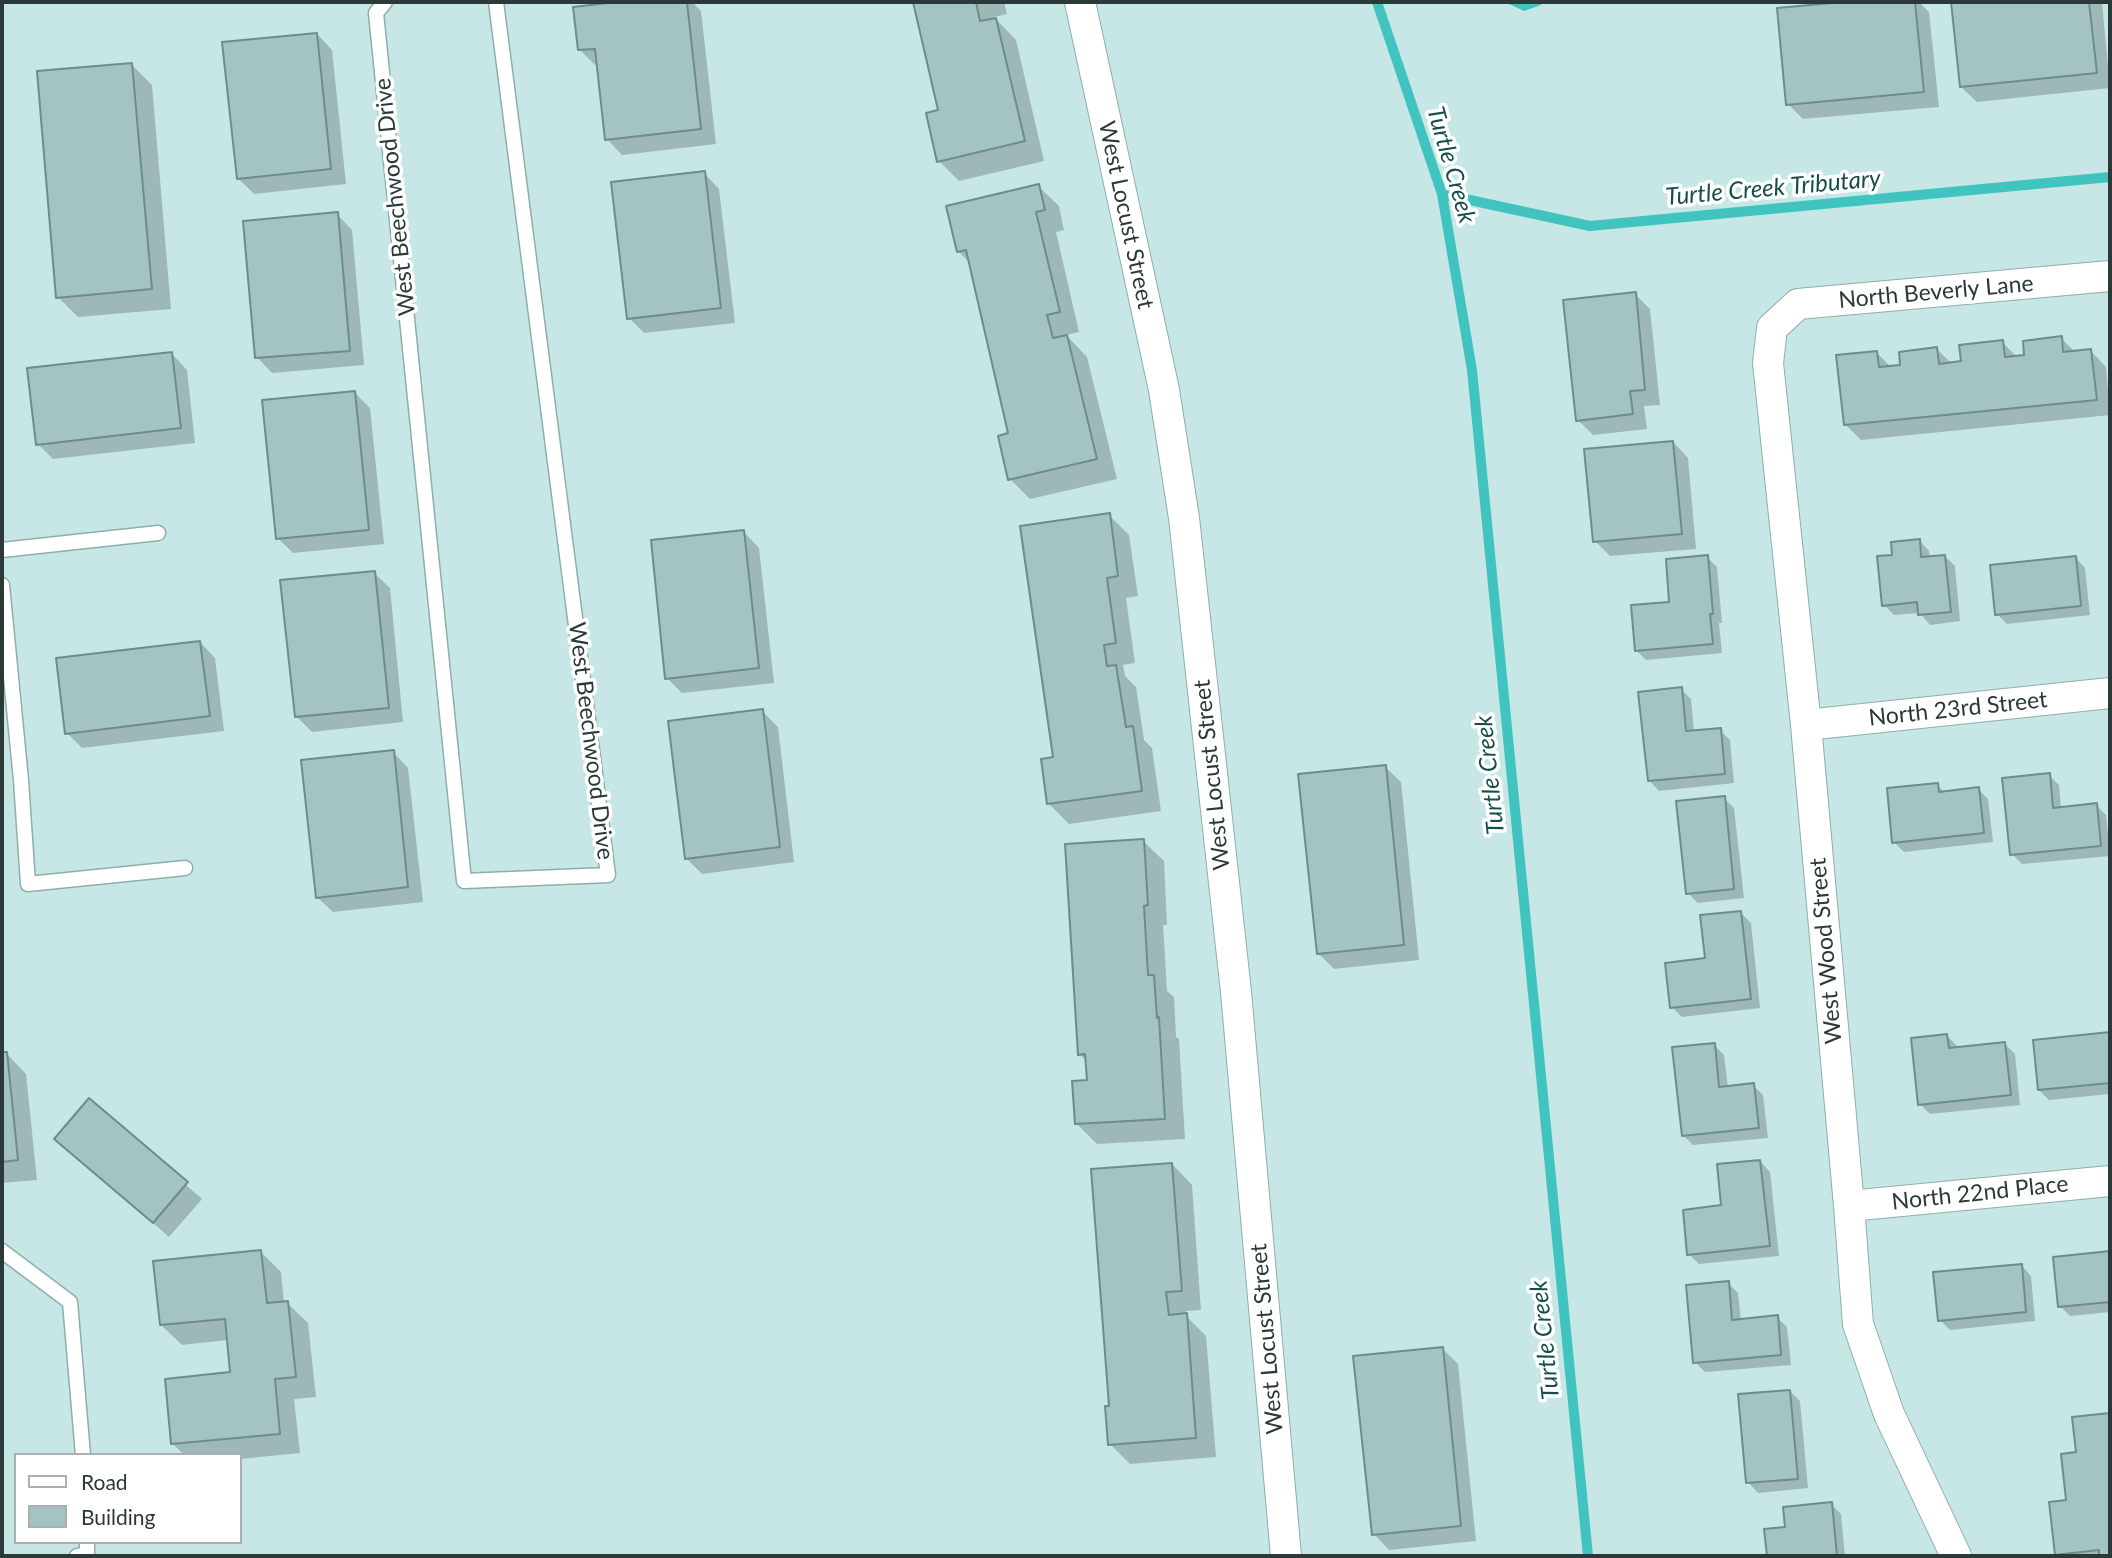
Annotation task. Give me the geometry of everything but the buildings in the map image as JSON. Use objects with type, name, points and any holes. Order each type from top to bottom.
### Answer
[{"type":"street","name":"West Locust Street","points":[[1080,2],[1164,390],[1184,518],[1236,992],[1286,1556]]},
{"type":"street","name":"North Beverly Lane","points":[[1772,328],[1798,304],[2110,276]]},
{"type":"street","name":"West Wood Street","points":[[1772,328],[1768,363],[1806,725],[1858,1324],[1889,1414],[1956,1556]]},
{"type":"street","name":"North 23rd Street","points":[[1806,725],[2110,693]]},
{"type":"street","name":"North 22nd Place","points":[[1849,1206],[2110,1181]]},
{"type":"lane","name":"West Beechwood Drive","points":[[385,2],[376,13],[464,881],[608,875],[496,2]]},
{"type":"lane","points":[[2,550],[158,533]]},
{"type":"lane","points":[[2,585],[28,884],[185,868]]},
{"type":"lane","points":[[2,1251],[70,1302],[83,1453]]},
{"type":"lane","points":[[77,1556],[87,1554],[88,1544]]},
{"type":"water","points":[[1505,2],[1542,2],[1541,5],[1524,11]]},
{"type":"waterway","name":"Turtle Creek","points":[[1377,2],[1442,194],[1472,370],[1588,1556]]},
{"type":"waterway","name":"Turtle Creek Tributary","points":[[1442,194],[1590,226],[2110,177]]}]
